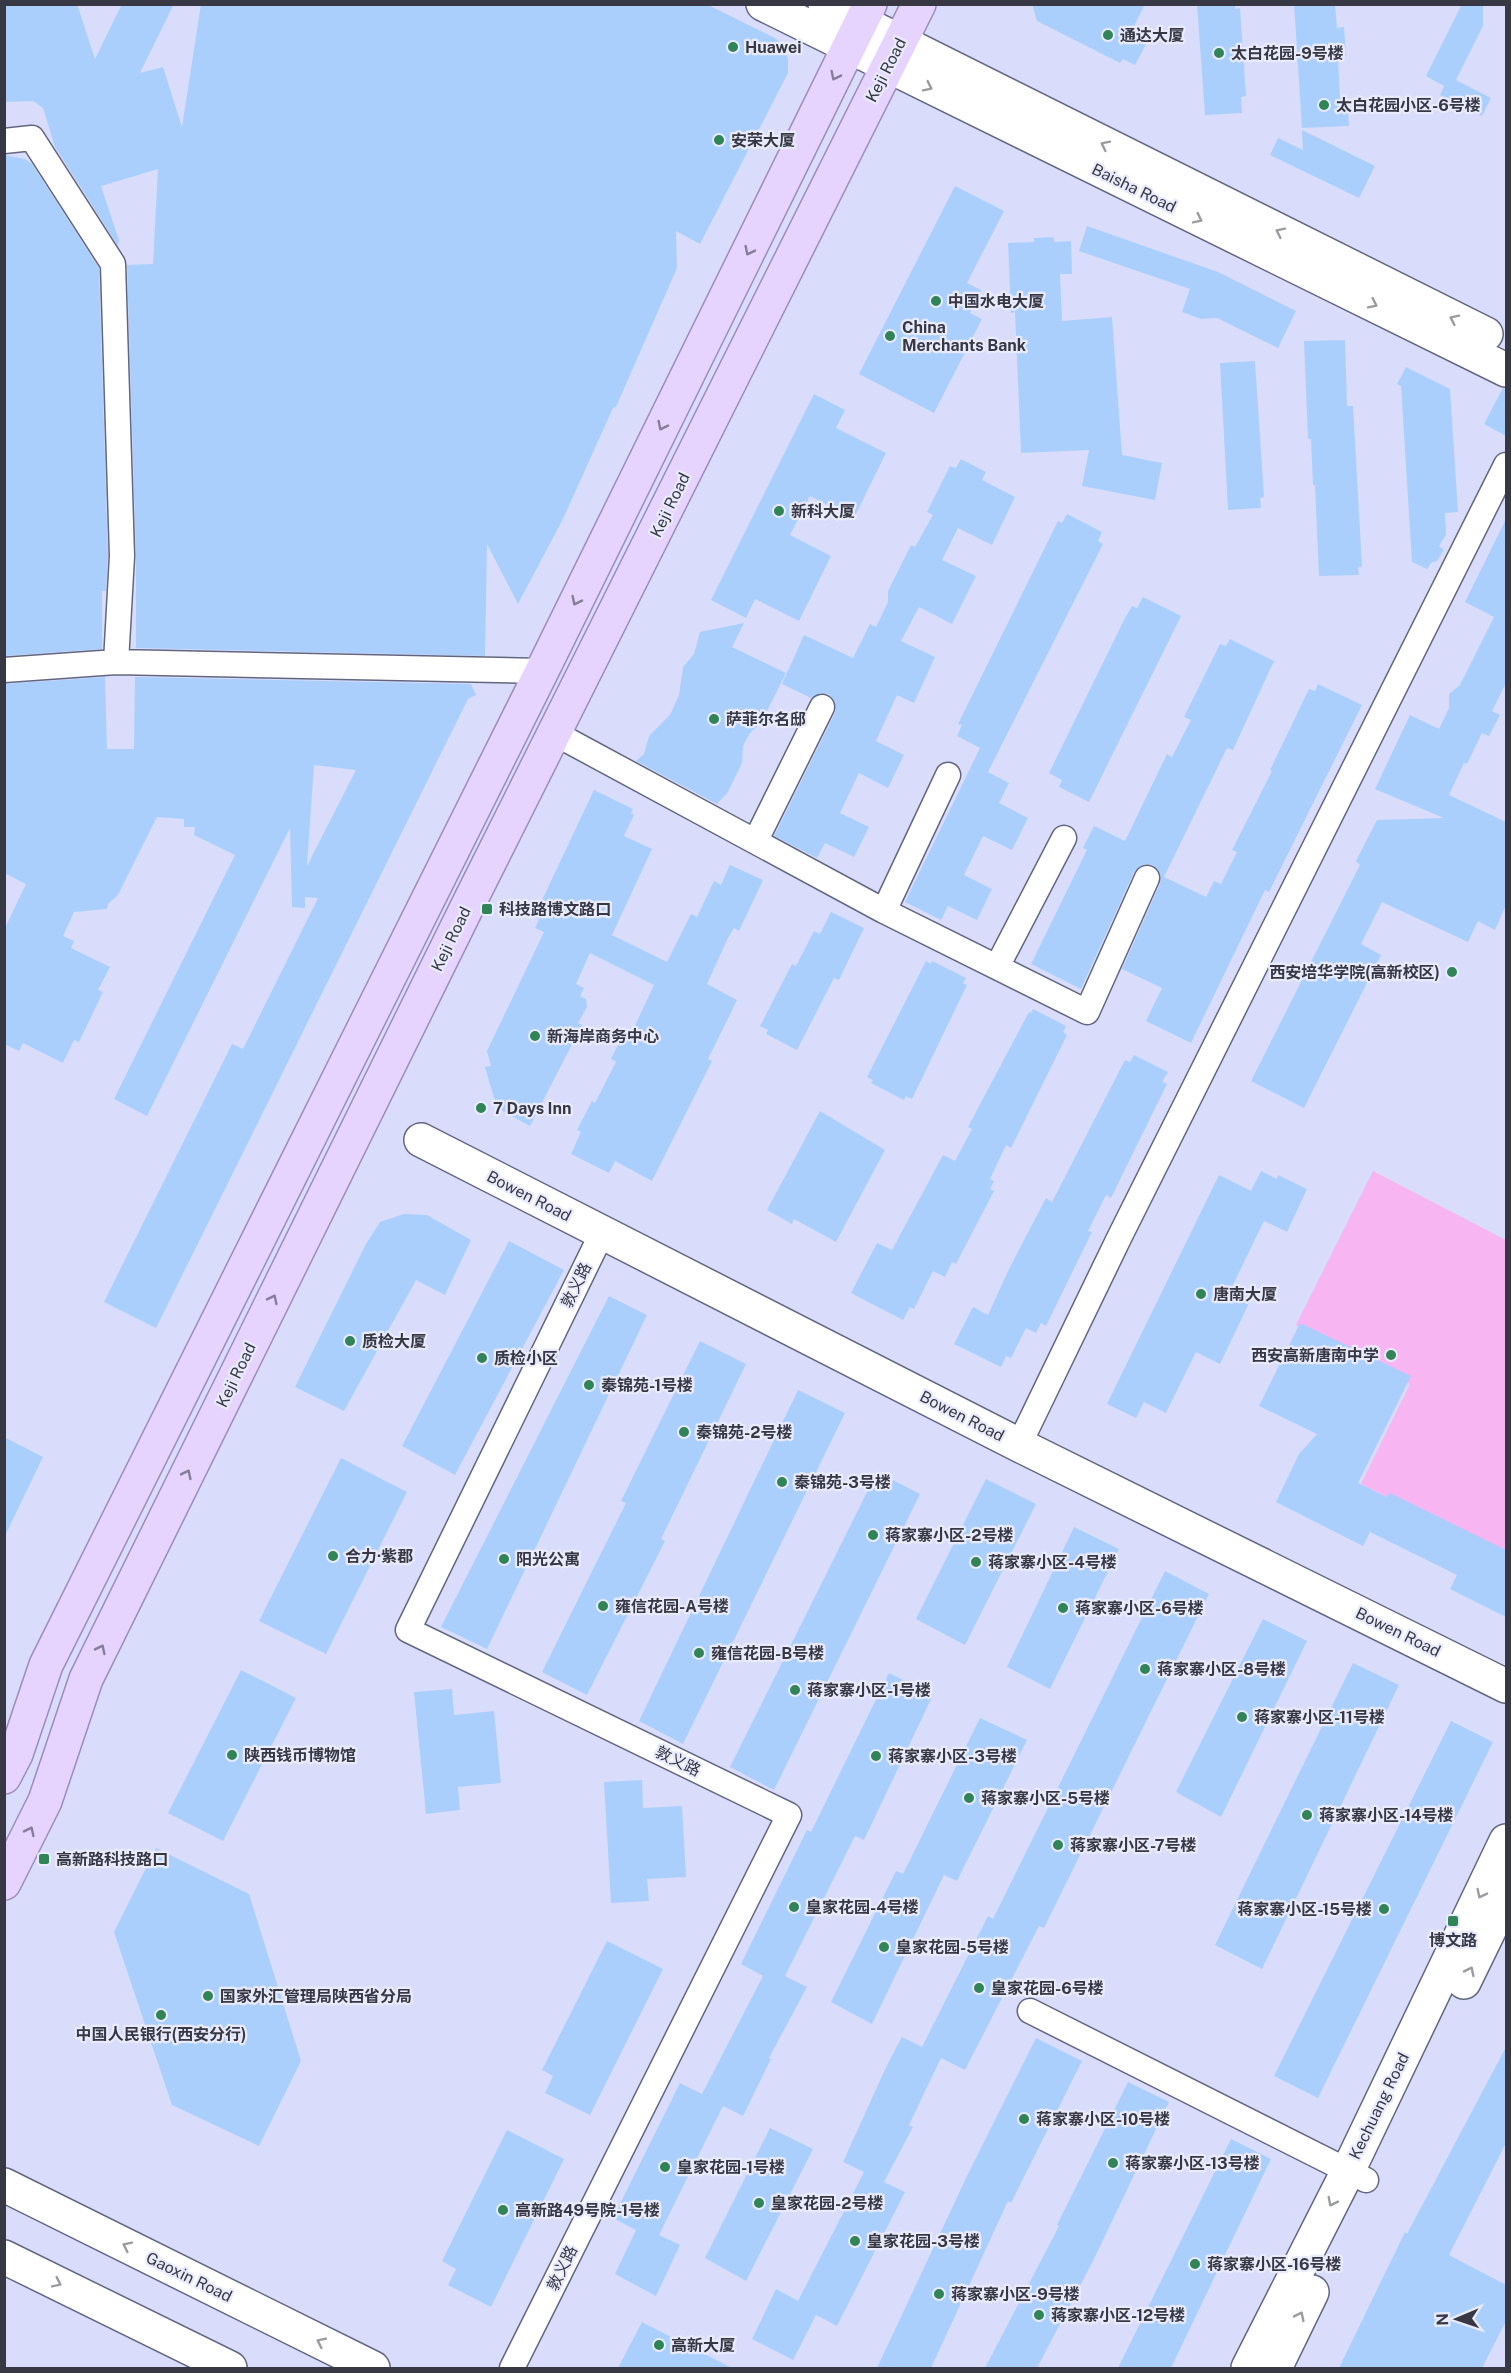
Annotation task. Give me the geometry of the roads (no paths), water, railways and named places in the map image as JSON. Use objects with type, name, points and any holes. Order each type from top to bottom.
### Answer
[{"type":"main road","name":"Keji Road","points":[[4,1883],[45,1801],[86,1679],[470,901],[919,4]]},
{"type":"main road","points":[[4,1777],[16,1754],[46,1665],[542,671],[860,25]]},
{"type":"street","name":"Baisha Road","points":[[763,4],[860,25]]},
{"type":"street","name":"Baisha Road","points":[[825,4],[860,25],[894,55],[1506,370]]},
{"type":"street","name":"Baisha Road","points":[[894,55],[1506,345]]},
{"type":"street","points":[[4,141],[32,138],[112,264],[122,556],[116,662]]},
{"type":"street","points":[[1019,1445],[1131,1214],[1506,465]]},
{"type":"street","points":[[4,670],[116,662],[542,671]]},
{"type":"street","points":[[756,840],[822,707]]},
{"type":"street","points":[[555,734],[756,840],[884,911],[1087,1012],[1147,878]]},
{"type":"street","points":[[884,911],[948,775]]},
{"type":"street","points":[[997,967],[1064,838]]},
{"type":"street","name":"Bowen Road","points":[[421,1140],[1019,1445],[1506,1686]]},
{"type":"street","name":"敦义路","points":[[512,2368],[789,1815],[408,1630],[602,1233]]},
{"type":"street","name":"Kechuang Road","points":[[1275,2368],[1357,2175],[1506,1841]]},
{"type":"street","name":"Kechuang Road","points":[[1248,2368],[1357,2175],[1506,1896]]},
{"type":"street","points":[[1030,2011],[1357,2175]]},
{"type":"street","name":"Gaoxin Road","points":[[4,2185],[373,2368]]},
{"type":"street","points":[[4,2257],[230,2368]]},
{"type":"place","name":"通达大厦","points":[[1108,35]]},
{"type":"place","name":"Huawei","points":[[733,47]]},
{"type":"place","name":"太白花园-9号楼","points":[[1219,53]]},
{"type":"place","name":"太白花园小区-6号楼","points":[[1324,105]]},
{"type":"place","name":"安荣大厦","points":[[719,140]]},
{"type":"place","name":"中国水电大厦","points":[[936,301]]},
{"type":"place","name":"China Merchants Bank","points":[[890,336]]},
{"type":"place","name":"新科大厦","points":[[779,511]]},
{"type":"place","name":"萨菲尔名邸","points":[[714,719]]},
{"type":"place","name":"科技路博文路口","points":[[487,909]]},
{"type":"place","name":"西安培华学院(高新校区)","points":[[1452,972]]},
{"type":"place","name":"新海岸商务中心","points":[[535,1036]]},
{"type":"place","name":"7 Days Inn","points":[[481,1108]]},
{"type":"place","name":"唐南大厦","points":[[1201,1294]]},
{"type":"place","name":"质检大厦","points":[[350,1341]]},
{"type":"place","name":"西安高新唐南中学","points":[[1391,1355]]},
{"type":"place","name":"质检小区","points":[[482,1358]]},
{"type":"place","name":"秦锦苑-1号楼","points":[[589,1385]]},
{"type":"place","name":"秦锦苑-2号楼","points":[[684,1432]]},
{"type":"place","name":"秦锦苑-3号楼","points":[[782,1482]]},
{"type":"place","name":"蒋家寨小区-2号楼","points":[[873,1535]]},
{"type":"place","name":"合力·紫郡","points":[[333,1556]]},
{"type":"place","name":"阳光公寓","points":[[504,1559]]},
{"type":"place","name":"蒋家寨小区-4号楼","points":[[976,1562]]},
{"type":"place","name":"雍信花园-A号楼","points":[[603,1606]]},
{"type":"place","name":"蒋家寨小区-6号楼","points":[[1063,1608]]},
{"type":"place","name":"雍信花园-B号楼","points":[[699,1653]]},
{"type":"place","name":"蒋家寨小区-8号楼","points":[[1145,1669]]},
{"type":"place","name":"蒋家寨小区-1号楼","points":[[795,1690]]},
{"type":"place","name":"蒋家寨小区-11号楼","points":[[1242,1717]]},
{"type":"place","name":"陕西钱币博物馆","points":[[232,1755]]},
{"type":"place","name":"蒋家寨小区-3号楼","points":[[876,1756]]},
{"type":"place","name":"蒋家寨小区-5号楼","points":[[969,1798]]},
{"type":"place","name":"蒋家寨小区-14号楼","points":[[1307,1815]]},
{"type":"place","name":"蒋家寨小区-7号楼","points":[[1058,1845]]},
{"type":"place","name":"高新路科技路口","points":[[44,1859]]},
{"type":"place","name":"皇家花园-4号楼","points":[[794,1907]]},
{"type":"place","name":"蒋家寨小区-15号楼","points":[[1384,1909]]},
{"type":"place","name":"博文路","points":[[1453,1921]]},
{"type":"place","name":"皇家花园-5号楼","points":[[884,1947]]},
{"type":"place","name":"皇家花园-6号楼","points":[[979,1988]]},
{"type":"place","name":"国家外汇管理局陕西省分局","points":[[208,1996]]},
{"type":"place","name":"中国人民银行(西安分行)","points":[[161,2015]]},
{"type":"place","name":"蒋家寨小区-10号楼","points":[[1024,2119]]},
{"type":"place","name":"蒋家寨小区-13号楼","points":[[1113,2163]]},
{"type":"place","name":"皇家花园-1号楼","points":[[665,2167]]},
{"type":"place","name":"皇家花园-2号楼","points":[[759,2203]]},
{"type":"place","name":"高新路49号院-1号楼","points":[[503,2210]]},
{"type":"place","name":"皇家花园-3号楼","points":[[855,2241]]},
{"type":"place","name":"蒋家寨小区-16号楼","points":[[1195,2264]]},
{"type":"place","name":"蒋家寨小区-9号楼","points":[[939,2294]]},
{"type":"place","name":"蒋家寨小区-12号楼","points":[[1039,2315]]},
{"type":"place","name":"高新大厦","points":[[659,2345]]}]
